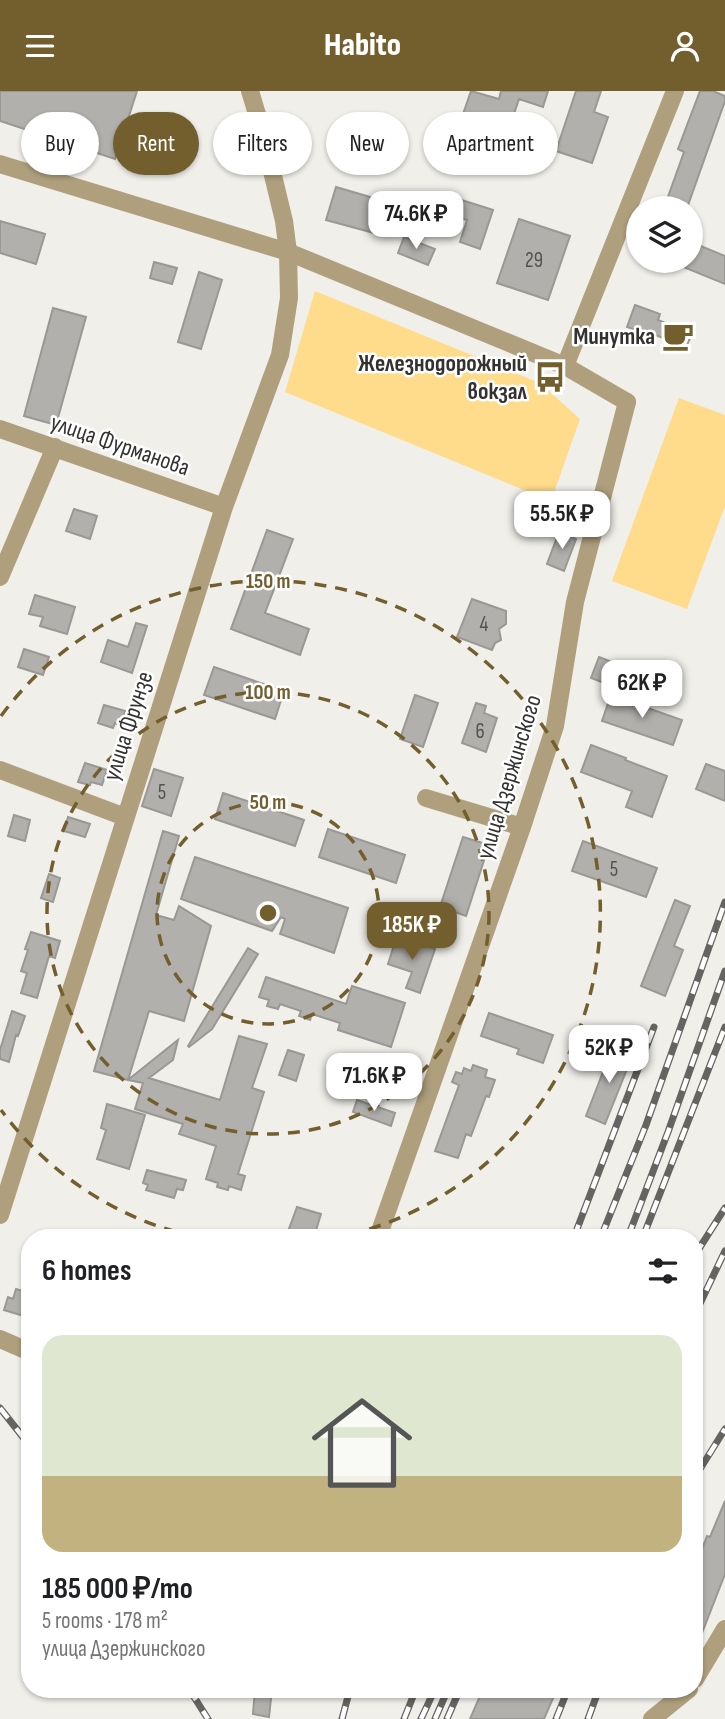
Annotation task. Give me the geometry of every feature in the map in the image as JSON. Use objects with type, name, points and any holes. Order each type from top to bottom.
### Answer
[{"type":"street","name":"улица Фрунзе","points":[[0,1215],[224,507],[280,355],[289,298],[288,252],[281,209],[250,91]]},
{"type":"street","points":[[0,164],[288,252],[565,366],[675,91]]},
{"type":"street","name":"улица Дзержинского","points":[[381,1229],[555,726],[575,602],[627,403],[565,366]]},
{"type":"street","name":"улица Фурманова","points":[[0,429],[224,507]]},
{"type":"street","points":[[0,577],[55,447]]},
{"type":"street","points":[[0,770],[125,817]]},
{"type":"street","points":[[426,798],[522,827]]},
{"type":"street","points":[[0,1339],[21,1348]]},
{"type":"street","points":[[703,1666],[725,1629]]},
{"type":"street","points":[[652,1719],[678,1698]]},
{"type":"shaded area","points":[[315,291],[540,383],[580,419],[551,501],[285,392]]},
{"type":"shaded area","points":[[679,398],[725,415],[725,506],[687,609],[612,581]]},
{"type":"building","points":[[0,91],[137,91],[130,112],[113,112],[113,158],[99,154],[99,112],[21,112],[21,128],[0,121]]},
{"type":"building","points":[[471,91],[499,99],[501,91],[548,91],[543,107],[519,99],[515,112],[464,112]]},
{"type":"building","points":[[576,91],[601,91],[594,112],[608,117],[592,163],[558,152]]},
{"type":"building","points":[[700,91],[713,91],[725,96],[691,196],[668,196],[684,152],[678,149]]},
{"type":"building","points":[[336,187],[394,204],[385,236],[326,220]]},
{"type":"building","points":[[452,197],[493,210],[480,249],[460,242],[467,220],[446,214]]},
{"type":"building","points":[[519,219],[570,236],[548,300],[497,283]]},
{"type":"building","points":[[0,221],[45,234],[36,264],[0,253]]},
{"type":"building","points":[[404,237],[435,249],[428,265],[398,253]]},
{"type":"building","points":[[703,247],[725,256],[725,284],[698,273],[703,273]]},
{"type":"building","points":[[154,262],[177,268],[172,284],[150,278]]},
{"type":"building","points":[[199,272],[222,280],[201,349],[178,342]]},
{"type":"building","points":[[635,305],[660,314],[658,320],[692,334],[686,347],[627,327]]},
{"type":"building","points":[[53,308],[86,317],[56,425],[24,416]]},
{"type":"building","points":[[74,509],[97,516],[90,539],[66,531]]},
{"type":"building","points":[[267,530],[293,539],[265,613],[309,629],[300,655],[231,629]]},
{"type":"building","points":[[559,532],[576,539],[564,571],[547,564]]},
{"type":"building","points":[[35,595],[75,607],[67,634],[40,626],[43,617],[29,614]]},
{"type":"building","points":[[472,599],[506,611],[506,624],[499,629],[501,640],[495,643],[492,650],[457,637]]},
{"type":"building","points":[[136,623],[147,626],[132,673],[101,662],[108,640],[128,647]]},
{"type":"building","points":[[24,649],[49,657],[43,675],[18,667]]},
{"type":"building","points":[[599,657],[612,662],[604,683],[591,678]]},
{"type":"building","points":[[214,667],[284,691],[275,719],[204,695]]},
{"type":"building","points":[[415,695],[438,703],[423,747],[400,739]]},
{"type":"building","points":[[611,695],[682,720],[673,745],[602,721]]},
{"type":"building","points":[[476,703],[486,706],[484,713],[497,718],[486,752],[462,743]]},
{"type":"building","points":[[104,705],[125,711],[121,725],[115,723],[113,728],[98,723]]},
{"type":"building","points":[[591,745],[667,776],[652,817],[626,807],[632,791],[581,772]]},
{"type":"building","points":[[85,763],[107,770],[102,785],[78,782]]},
{"type":"building","points":[[706,764],[725,771],[725,801],[696,789]]},
{"type":"building","points":[[154,769],[183,778],[171,816],[142,806]]},
{"type":"building","points":[[223,793],[304,820],[295,846],[215,819]]},
{"type":"building","points":[[14,815],[30,820],[25,841],[8,836]]},
{"type":"building","points":[[68,817],[90,824],[85,837],[64,831]]},
{"type":"building","points":[[328,829],[405,855],[396,883],[319,857]]},
{"type":"building","points":[[163,831],[179,836],[156,915],[174,920],[179,906],[211,926],[184,1021],[149,1011],[128,1080],[94,1071]]},
{"type":"building","points":[[463,837],[489,845],[466,916],[440,907]]},
{"type":"building","points":[[583,841],[657,868],[646,897],[572,871]]},
{"type":"building","points":[[195,857],[348,908],[334,953],[280,934],[285,919],[281,917],[272,931],[181,899]]},
{"type":"building","points":[[49,874],[60,878],[53,902],[41,898]]},
{"type":"building","points":[[675,900],[690,906],[674,946],[683,950],[665,996],[641,986]]},
{"type":"building","points":[[31,932],[60,941],[55,958],[49,956],[37,998],[21,993],[27,973],[21,971]]},
{"type":"building","points":[[396,939],[435,949],[420,993],[406,988],[412,972],[388,964]]},
{"type":"building","points":[[248,948],[258,954],[212,1029],[189,1047],[188,1046]]},
{"type":"building","points":[[266,977],[346,1004],[352,986],[405,1003],[391,1047],[338,1030],[340,1023],[312,1014],[310,1020],[299,1016],[301,1011],[280,1004],[278,1009],[267,1006],[269,1000],[259,997]]},
{"type":"building","points":[[12,1011],[25,1016],[18,1036],[16,1035],[9,1062],[0,1059],[0,1050]]},
{"type":"building","points":[[489,1013],[553,1035],[543,1063],[517,1054],[519,1049],[481,1036]]},
{"type":"building","points":[[239,1036],[267,1044],[252,1088],[264,1092],[238,1174],[245,1176],[241,1190],[229,1186],[228,1190],[217,1187],[218,1183],[206,1179],[216,1146],[179,1134],[183,1124],[135,1109],[143,1083],[128,1080],[178,1040],[173,1060],[149,1078],[220,1100]]},
{"type":"building","points":[[613,1046],[633,1054],[605,1124],[586,1116]]},
{"type":"building","points":[[288,1050],[304,1055],[296,1081],[279,1075]]},
{"type":"building","points":[[473,1065],[487,1070],[485,1077],[495,1080],[471,1136],[466,1134],[458,1158],[435,1151],[459,1085],[452,1082],[456,1072],[462,1074],[464,1068],[471,1071]]},
{"type":"building","points":[[357,1100],[395,1113],[391,1126],[353,1112]]},
{"type":"building","points":[[107,1104],[145,1115],[129,1169],[97,1159],[106,1130],[101,1128]]},
{"type":"building","points":[[147,1170],[186,1180],[183,1190],[177,1189],[174,1198],[146,1190],[148,1185],[143,1183]]},
{"type":"building","points":[[297,1207],[321,1214],[316,1229],[289,1229]]},
{"type":"building","points":[[16,1289],[21,1290],[21,1315],[4,1310],[8,1297],[13,1299]]},
{"type":"building","points":[[725,1501],[725,1574],[703,1630],[703,1547],[707,1536],[710,1537]]},
{"type":"building","points":[[254,1698],[271,1698],[269,1717],[253,1714]]},
{"type":"building","points":[[479,1698],[553,1698],[544,1719],[470,1719]]},
{"type":"railway","points":[[604,1229],[646,1125],[725,902]]},
{"type":"railway","points":[[631,1229],[725,971]]},
{"type":"railway","points":[[577,1229],[654,1027]]},
{"type":"railway","points":[[646,1229],[725,1027]]},
{"type":"railway","points":[[703,1242],[725,1208]]},
{"type":"railway","points":[[703,1297],[725,1251]]},
{"type":"railway","points":[[0,1408],[21,1435]]},
{"type":"railway","points":[[703,1464],[725,1429]]},
{"type":"railway","points":[[195,1698],[208,1719]]},
{"type":"railway","points":[[342,1719],[348,1698]]},
{"type":"railway","points":[[404,1719],[412,1698]]},
{"type":"railway","points":[[421,1719],[431,1698]]},
{"type":"railway","points":[[435,1719],[444,1698]]},
{"type":"railway","points":[[447,1719],[456,1698]]},
{"type":"railway","points":[[556,1719],[564,1698]]},
{"type":"railway","points":[[588,1719],[596,1698]]},
{"type":"place","name":"Минутка","points":[[678,336]]},
{"type":"place","name":"Железнодорожный вокзал","points":[[550,377]]}]
